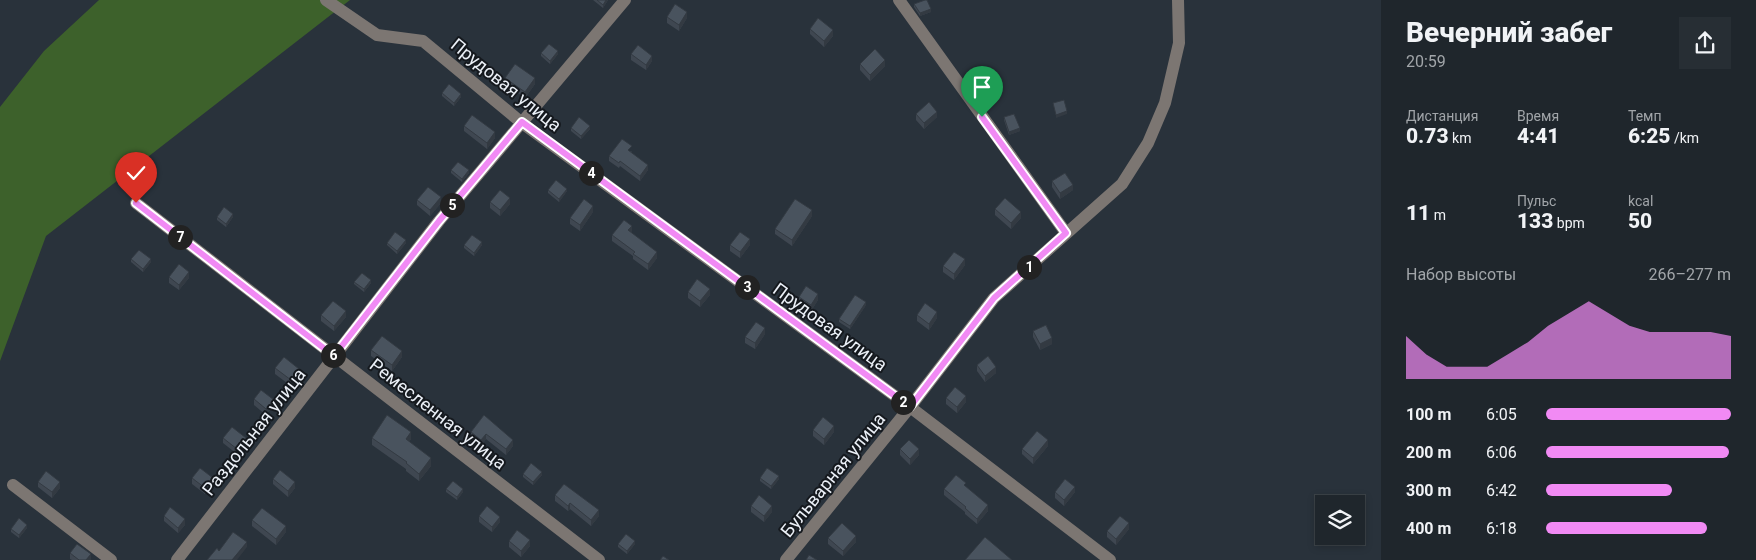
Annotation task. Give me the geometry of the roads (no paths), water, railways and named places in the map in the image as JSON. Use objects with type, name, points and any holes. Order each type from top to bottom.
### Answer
[{"type":"street","name":"Прудовая улица","points":[[326,0],[377,35],[423,40],[522,122],[910,407],[1110,560]]},
{"type":"street","name":"Раздольная улица","points":[[177,560],[439,221],[625,0]]},
{"type":"street","points":[[899,0],[1066,233]]},
{"type":"street","name":"Бульварная улица","points":[[786,560],[910,407],[994,298],[1122,184],[1148,143],[1165,103],[1179,43],[1178,0]]},
{"type":"street","name":"Ремесленная улица","points":[[136,203],[599,560]]},
{"type":"street","points":[[13,485],[111,560]]}]
